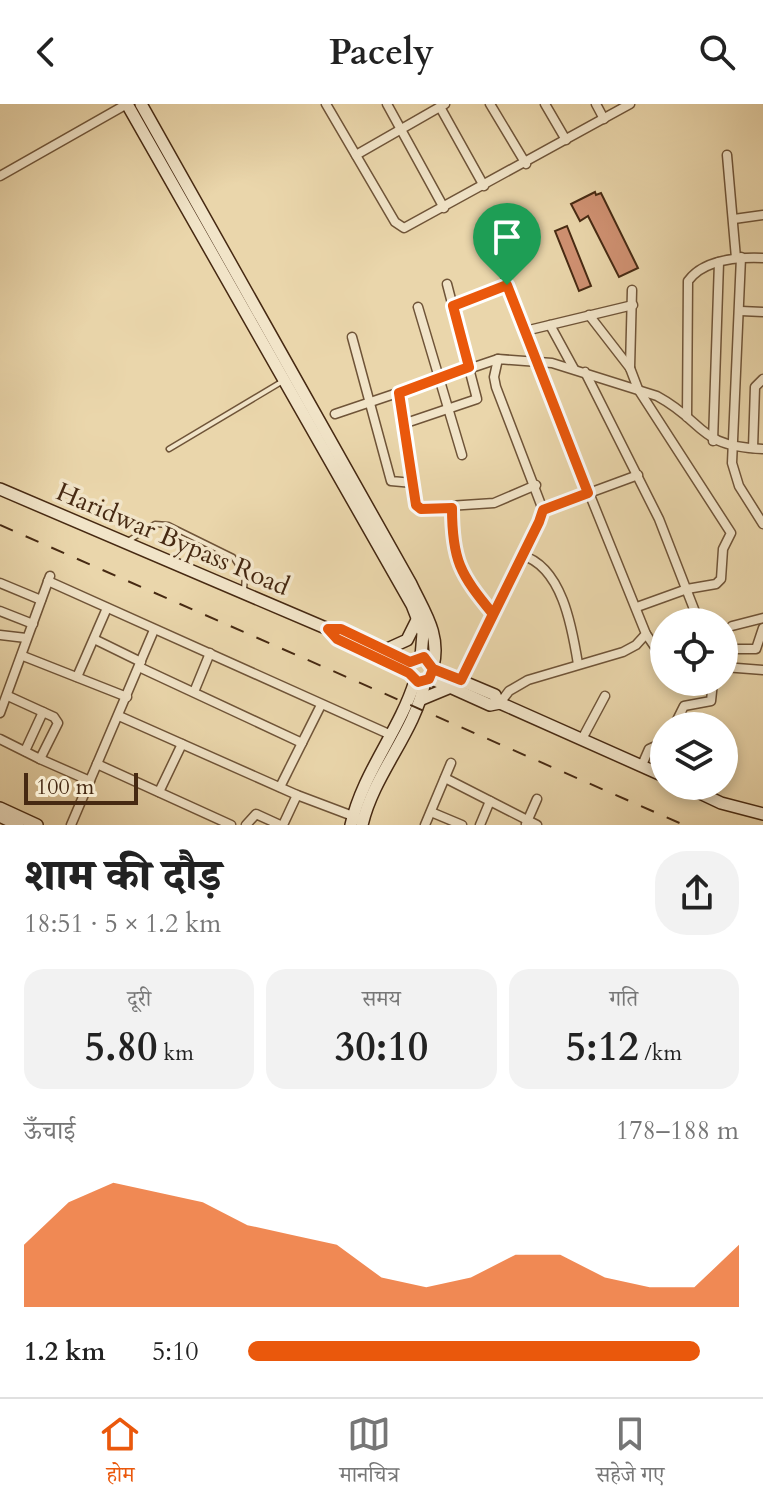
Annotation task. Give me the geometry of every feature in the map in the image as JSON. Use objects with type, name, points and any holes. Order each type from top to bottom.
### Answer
[{"type":"main road","points":[[127,104],[285,380],[418,618],[423,633],[425,671],[422,699],[357,821]]},
{"type":"main road","points":[[141,104],[432,626],[437,651],[406,711],[372,766],[357,821]]},
{"type":"main road","name":"Haridwar Bypass Road","points":[[0,489],[328,629],[341,629],[425,671]]},
{"type":"main road","points":[[385,650],[407,640],[418,618]]},
{"type":"main road","name":"Haridwar Bypass Road","points":[[328,629],[337,639],[425,671],[456,684],[490,705],[499,703],[650,769]]},
{"type":"main road","points":[[422,699],[456,684]]},
{"type":"main road","points":[[715,800],[763,814]]},
{"type":"main road","points":[[0,808],[37,825]]},
{"type":"main road","points":[[0,816],[18,825]]},
{"type":"street","points":[[0,176],[127,104]]},
{"type":"street","points":[[326,104],[400,227],[404,228],[526,164],[630,104]]},
{"type":"street","points":[[387,104],[444,208]]},
{"type":"street","points":[[490,104],[526,164]]},
{"type":"street","points":[[545,104],[566,140]]},
{"type":"street","points":[[596,104],[604,119]]},
{"type":"street","points":[[356,155],[443,105],[484,186]]},
{"type":"street","points":[[727,155],[741,311],[734,475],[763,524]]},
{"type":"street","points":[[734,219],[763,215]]},
{"type":"street","points":[[687,417],[688,281],[694,273],[719,262],[763,258]]},
{"type":"street","points":[[499,259],[588,493],[650,640]]},
{"type":"street","points":[[713,441],[719,262]]},
{"type":"street","points":[[406,423],[477,399],[447,284]]},
{"type":"street","points":[[453,306],[507,285]]},
{"type":"street","points":[[630,368],[632,290]]},
{"type":"street","points":[[525,331],[633,305]]},
{"type":"street","points":[[418,307],[462,455]]},
{"type":"street","points":[[741,311],[763,312]]},
{"type":"street","points":[[589,315],[630,368],[638,389],[731,533],[723,549],[721,579],[709,587],[687,589],[637,607]]},
{"type":"street","points":[[550,325],[574,369]]},
{"type":"street","points":[[352,337],[391,481],[413,483]]},
{"type":"street","points":[[456,684],[543,510],[496,387],[494,377],[498,359]]},
{"type":"street","points":[[335,414],[498,359],[535,359],[664,399],[713,441],[734,448],[758,448],[755,387],[763,379]]},
{"type":"street","points":[[585,372],[638,475],[694,608]]},
{"type":"street","points":[[399,393],[418,508],[494,503],[536,485]]},
{"type":"street","points":[[543,510],[638,475]]},
{"type":"street","points":[[452,508],[455,559],[469,586],[493,614]]},
{"type":"street","points":[[521,555],[539,561],[550,575],[571,626],[578,664]]},
{"type":"street","points":[[0,713],[49,578],[154,630],[391,735]]},
{"type":"street","points":[[0,583],[41,600]]},
{"type":"street","points":[[77,677],[107,608]]},
{"type":"street","points":[[0,611],[33,624]]},
{"type":"street","points":[[738,624],[763,618]]},
{"type":"street","points":[[738,649],[756,649],[763,628]]},
{"type":"street","points":[[71,825],[154,630]]},
{"type":"street","points":[[499,703],[517,685],[623,652],[636,645],[646,634]]},
{"type":"street","points":[[0,635],[26,638]]},
{"type":"street","points":[[94,639],[140,665],[302,743]]},
{"type":"street","points":[[194,692],[210,653]]},
{"type":"street","points":[[23,656],[127,697]]},
{"type":"street","points":[[738,668],[763,670]]},
{"type":"street","points":[[8,696],[43,712],[58,723],[40,759]]},
{"type":"street","points":[[582,739],[605,696]]},
{"type":"street","points":[[681,712],[684,706],[711,701],[712,696]]},
{"type":"street","points":[[280,787],[321,705]]},
{"type":"street","points":[[25,751],[43,712]]},
{"type":"street","points":[[119,716],[357,821]]},
{"type":"street","points":[[0,739],[90,781]]},
{"type":"street","points":[[159,792],[182,744]]},
{"type":"street","points":[[642,765],[650,749]]},
{"type":"street","points":[[425,825],[451,763]]},
{"type":"street","points":[[97,764],[231,825]]},
{"type":"street","points":[[445,778],[531,824],[537,799]]},
{"type":"street","points":[[246,825],[256,814],[282,825],[297,795]]},
{"type":"street","points":[[480,825],[490,801]]},
{"type":"street","points":[[431,812],[462,825]]},
{"type":"lane","points":[[169,449],[285,380]]},
{"type":"lane","points":[[126,543],[149,527],[168,525],[233,557],[245,575],[244,593]]},
{"type":"building","points":[[595,192],[596,195],[601,193],[638,268],[619,277],[588,216],[580,221],[571,204]]},
{"type":"building","points":[[567,226],[591,286],[579,291],[555,231]]},
{"type":"railway","points":[[0,525],[684,825]]},
{"type":"route","points":[[507,285],[453,306],[469,367],[399,393],[406,423],[416,505],[421,509],[452,508],[452,545],[460,572],[493,614],[461,680],[445,672],[433,669],[429,679],[418,682],[409,673],[337,639],[328,629],[341,629],[410,662],[424,657],[433,669],[461,680],[539,522],[543,510],[588,493],[507,285]]}]
